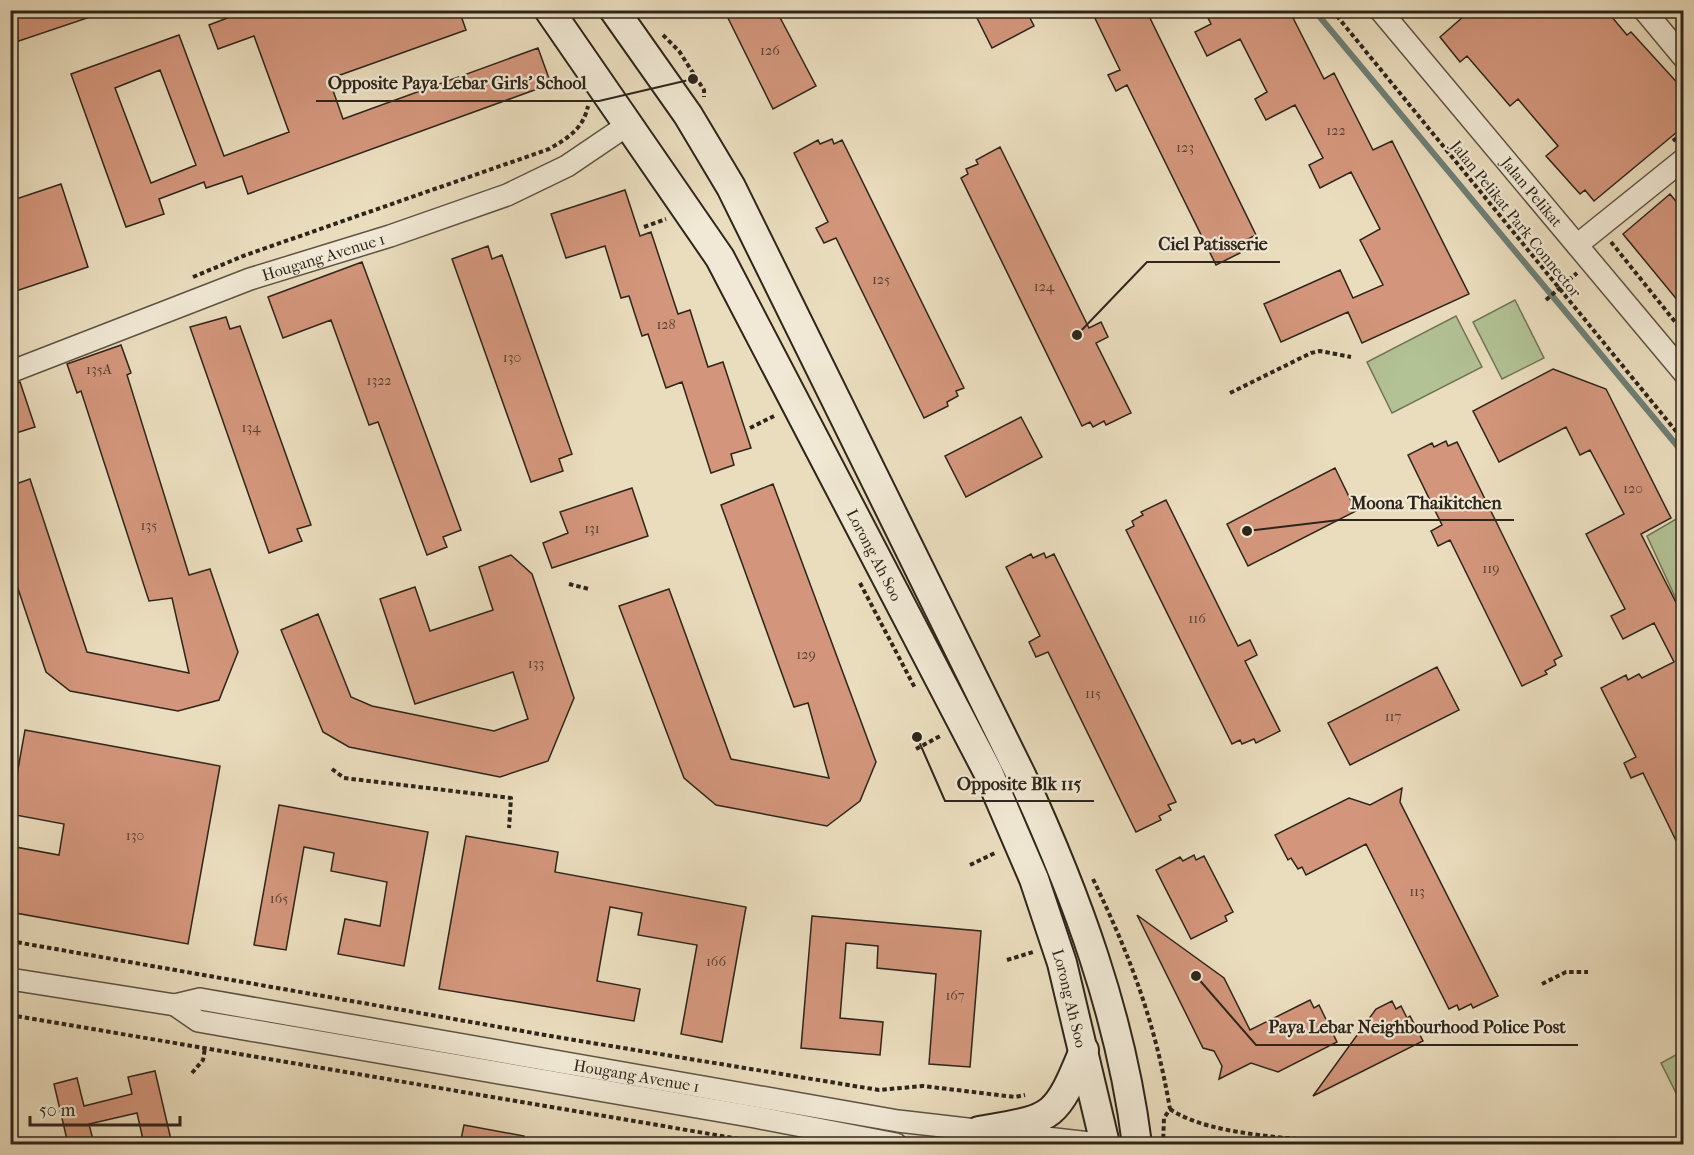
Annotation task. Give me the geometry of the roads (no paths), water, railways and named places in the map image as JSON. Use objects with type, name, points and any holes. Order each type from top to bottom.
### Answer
[{"type":"main road","name":"Lorong Ah Soo","points":[[549,10],[720,258],[752,315],[994,785],[1034,879],[1062,963],[1105,1144]]},
{"type":"main road","name":"Lorong Ah Soo","points":[[614,10],[710,153],[786,294],[1019,769],[1063,865],[1094,957],[1115,1033],[1137,1144]]},
{"type":"main road","points":[[752,315],[769,329],[784,327],[789,316],[786,294]]},
{"type":"main road","points":[[979,1131],[1045,1118],[1060,1104],[1084,1050]]},
{"type":"street","name":"Jalan Pelikat","points":[[1380,10],[1683,373]]},
{"type":"street","points":[[1644,10],[1683,58]]},
{"type":"street","name":"Hougang Avenue 1","points":[[10,372],[250,279],[390,236],[507,195],[567,166],[629,124]]},
{"type":"street","points":[[1577,245],[1675,153]]},
{"type":"street","name":"Hougang Avenue 1","points":[[10,979],[175,1005],[200,999],[898,1121],[1099,1144]]},
{"type":"street","name":"Hougang Avenue 1","points":[[175,1005],[198,1022],[896,1144]]},
{"type":"waterway","points":[[1314,10],[1684,454]]},
{"type":"place","name":"Opposite Paya Lebar Girls' School","points":[[693,79]]},
{"type":"place","name":"Ciel Patisserie","points":[[1077,335]]},
{"type":"place","name":"Moona Thaikitchen","points":[[1247,531]]},
{"type":"place","name":"Opposite Blk 115","points":[[917,737]]},
{"type":"place","name":"Paya Lebar Neighbourhood Police Post","points":[[1196,976]]}]
